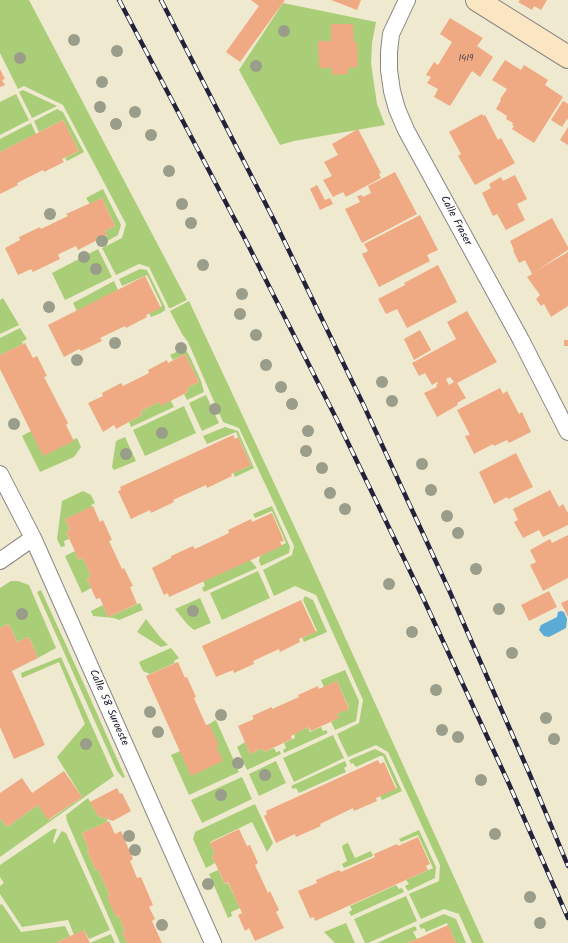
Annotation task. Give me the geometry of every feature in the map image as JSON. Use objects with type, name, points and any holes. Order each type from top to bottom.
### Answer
[{"type":"main road","points":[[477,0],[568,57]]},
{"type":"street","name":"Calle Fraser","points":[[407,0],[391,34],[389,52],[389,70],[397,108],[406,130],[567,427]]},
{"type":"street","name":"Calle 58 Suroeste","points":[[0,474],[33,538],[213,943]]},
{"type":"street","points":[[0,561],[33,538]]},
{"type":"green space","points":[[0,0],[29,0],[187,300],[169,308],[149,267],[139,264],[116,275],[102,248],[122,238],[126,224],[63,105],[24,86],[18,89],[0,53]]},
{"type":"green space","points":[[283,3],[376,22],[372,43],[371,63],[377,104],[385,125],[294,141],[280,145],[239,70]]},
{"type":"green space","points":[[23,90],[57,106],[32,118],[19,92]]},
{"type":"green space","points":[[16,94],[29,120],[0,135],[0,102]]},
{"type":"green space","points":[[57,109],[63,112],[84,152],[67,161],[65,158],[79,151],[63,120],[39,132],[34,121]]},
{"type":"green space","points":[[31,123],[36,134],[0,152],[0,139]]},
{"type":"green space","points":[[103,189],[121,225],[118,235],[100,245],[97,240],[107,236],[105,231],[115,226],[102,198],[90,204],[86,198]]},
{"type":"green space","points":[[98,249],[112,277],[65,300],[52,273]]},
{"type":"green space","points":[[140,269],[147,270],[165,307],[165,310],[161,313],[151,317],[149,314],[162,306],[147,275],[122,286],[119,279]]},
{"type":"green space","points":[[114,281],[118,290],[77,311],[73,303]]},
{"type":"green space","points":[[3,298],[19,325],[0,334],[0,300]]},
{"type":"green space","points":[[189,301],[304,547],[484,943],[472,943],[459,914],[444,909],[421,919],[409,894],[439,881],[440,865],[388,752],[376,745],[348,757],[337,734],[359,723],[363,700],[316,595],[295,586],[274,596],[263,570],[292,555],[294,546],[239,428],[223,422],[188,342],[170,311]]},
{"type":"green space","points":[[20,328],[27,339],[22,342],[23,344],[0,355],[0,338]]},
{"type":"green space","points":[[183,349],[186,350],[191,359],[201,381],[204,392],[187,400],[184,394],[188,392],[187,388],[199,382],[185,354],[173,360],[170,355]]},
{"type":"green space","points":[[206,395],[219,423],[202,431],[189,403]]},
{"type":"green space","points":[[171,401],[174,407],[131,427],[129,422],[142,415],[141,411],[159,402]]},
{"type":"green space","points":[[184,406],[196,433],[145,456],[133,430]]},
{"type":"green space","points":[[225,427],[238,431],[254,468],[235,477],[233,473],[251,465],[236,432],[207,444],[203,436]]},
{"type":"green space","points":[[31,431],[73,440],[77,438],[81,447],[74,457],[40,472],[22,436]]},
{"type":"green space","points":[[125,437],[136,461],[114,470],[112,467],[116,441]]},
{"type":"green space","points":[[83,491],[91,495],[95,503],[91,505],[92,507],[65,519],[70,530],[66,532],[69,539],[64,541],[65,546],[61,547],[57,539],[62,501]]},
{"type":"green space","points":[[272,506],[290,547],[289,553],[261,566],[259,561],[260,556],[286,543],[272,511],[255,518],[253,514]]},
{"type":"green space","points":[[75,551],[79,560],[83,558],[91,576],[87,579],[91,588],[82,593],[65,556]]},
{"type":"green space","points":[[250,560],[257,568],[204,592],[202,588],[205,586],[203,581]]},
{"type":"green space","points":[[258,571],[270,598],[222,620],[210,593]]},
{"type":"green space","points":[[11,581],[18,581],[29,585],[56,648],[38,658],[29,637],[17,642],[9,624],[0,628],[0,588]]},
{"type":"green space","points":[[41,590],[125,777],[123,778],[117,771],[37,592]]},
{"type":"green space","points":[[305,596],[313,600],[327,632],[304,642],[302,638],[317,631],[303,600]]},
{"type":"green space","points":[[200,598],[211,623],[194,630],[175,609]]},
{"type":"green space","points":[[140,603],[143,610],[119,620],[114,618],[93,616],[91,611],[103,605],[108,617]]},
{"type":"green space","points":[[146,619],[168,645],[161,647],[137,632]]},
{"type":"green space","points":[[171,648],[179,658],[174,661],[175,663],[150,674],[143,671],[139,662]]},
{"type":"green space","points":[[61,657],[114,776],[0,857],[0,818],[7,827],[38,805],[49,820],[82,797],[57,757],[85,724],[59,662],[22,678],[21,673]]},
{"type":"green space","points":[[345,670],[359,701],[356,721],[335,730],[331,722],[338,718],[337,714],[349,708],[337,681],[324,687],[321,680]]},
{"type":"green space","points":[[216,720],[239,772],[189,795],[171,755],[180,751],[218,745],[209,724]]},
{"type":"green space","points":[[308,727],[310,732],[321,727],[323,731],[326,730],[328,733],[284,753],[283,750],[286,748],[284,743],[295,738],[294,734]]},
{"type":"green space","points":[[333,735],[344,758],[294,782],[283,758]]},
{"type":"green space","points":[[245,742],[250,754],[263,748],[264,752],[274,748],[276,752],[280,751],[281,754],[247,770],[237,747]]},
{"type":"green space","points":[[375,749],[385,754],[402,791],[382,800],[380,796],[397,788],[383,756],[356,767],[353,763],[351,764],[349,760]]},
{"type":"green space","points":[[276,761],[286,783],[259,796],[249,774]]},
{"type":"green space","points":[[345,761],[347,766],[344,768],[346,772],[299,793],[296,788],[293,789],[291,786]]},
{"type":"green space","points":[[242,777],[252,799],[202,823],[191,800]]},
{"type":"green space","points":[[88,798],[98,816],[107,819],[107,822],[82,833],[89,850],[87,851],[96,870],[98,869],[110,896],[108,897],[116,917],[119,916],[125,931],[122,932],[127,943],[120,943],[67,821],[66,815]]},
{"type":"green space","points":[[255,804],[273,843],[267,852],[252,822],[210,842],[215,854],[212,856],[215,863],[206,868],[193,839],[195,832]]},
{"type":"green space","points":[[53,829],[57,829],[53,841],[54,844],[62,831],[66,833],[110,930],[89,939],[84,930],[74,935],[68,920],[22,927],[0,894],[0,886],[4,883],[0,877],[0,865]]},
{"type":"green space","points":[[419,830],[436,867],[435,878],[408,891],[405,886],[409,884],[406,880],[433,868],[418,835],[401,842],[399,839]]},
{"type":"green space","points":[[348,843],[355,858],[371,851],[373,856],[344,868],[342,864],[347,861],[342,847]]},
{"type":"green space","points":[[218,870],[225,884],[228,883],[240,908],[231,912],[232,916],[228,918],[209,874]]},
{"type":"green space","points":[[396,885],[399,889],[402,888],[404,892],[351,916],[349,912],[352,910],[350,906]]},
{"type":"green space","points":[[406,896],[417,921],[365,943],[354,919]]},
{"type":"green space","points":[[2,904],[21,932],[65,926],[70,936],[56,943],[0,943],[0,905]]},
{"type":"green space","points":[[444,914],[456,919],[466,943],[456,943],[447,923],[426,932],[424,928],[421,929],[419,925]]},
{"type":"green space","points":[[346,923],[355,943],[335,943],[324,932]]},
{"type":"green space","points":[[415,926],[417,930],[413,932],[417,939],[407,943],[377,943]]},
{"type":"green space","points":[[111,934],[115,943],[90,943]]},
{"type":"water","points":[[558,612],[564,612],[567,619],[566,628],[549,637],[544,636],[539,630],[541,625],[557,617]]},
{"type":"building","points":[[251,0],[285,0],[240,62],[226,52],[259,6]]},
{"type":"building","points":[[331,0],[361,0],[357,10]]},
{"type":"building","points":[[520,0],[547,0],[541,10],[534,6],[532,10],[518,2]]},
{"type":"building","points":[[450,18],[483,38],[477,46],[493,57],[480,77],[472,71],[450,106],[434,97],[438,89],[427,83],[431,77],[426,75],[434,62],[438,65],[452,42],[440,34]]},
{"type":"building","points":[[331,24],[353,24],[354,42],[357,42],[358,67],[348,68],[348,74],[332,75],[332,68],[319,68],[318,41],[331,41]]},
{"type":"building","points":[[505,60],[521,70],[524,65],[548,80],[545,85],[563,97],[534,143],[512,129],[514,126],[512,125],[513,123],[506,119],[507,116],[496,109],[501,100],[500,99],[507,89],[492,80]]},
{"type":"building","points":[[0,69],[5,79],[2,80],[5,85],[0,87]]},
{"type":"building","points":[[563,101],[568,104],[568,120],[567,119],[562,127],[551,120]]},
{"type":"building","points":[[482,114],[483,116],[485,115],[498,140],[501,138],[515,163],[475,185],[458,156],[461,154],[449,132]]},
{"type":"building","points":[[63,120],[79,151],[62,159],[64,162],[44,172],[43,170],[17,183],[18,185],[0,194],[0,152]]},
{"type":"building","points":[[568,127],[568,145],[560,140]]},
{"type":"building","points":[[358,129],[381,173],[379,174],[381,178],[346,197],[343,192],[333,197],[323,180],[332,176],[324,162],[338,155],[332,144]]},
{"type":"building","points":[[395,172],[417,214],[362,243],[345,209],[360,202],[357,196],[362,195],[363,197],[371,193],[368,186]]},
{"type":"building","points":[[515,175],[527,199],[517,204],[525,220],[506,230],[497,214],[493,216],[482,193],[491,188],[489,184],[501,177],[503,181]]},
{"type":"building","points":[[317,185],[325,200],[330,198],[333,204],[320,210],[310,189]]},
{"type":"building","points":[[102,198],[115,226],[105,231],[107,235],[78,250],[76,246],[61,253],[58,255],[60,259],[33,272],[31,269],[18,275],[5,248],[20,240],[19,237],[40,227],[41,229],[68,216],[66,214]]},
{"type":"building","points":[[420,215],[438,250],[427,255],[430,261],[379,287],[362,254],[368,251],[364,244]]},
{"type":"building","points":[[552,218],[568,247],[568,250],[536,271],[568,252],[568,306],[551,317],[544,304],[541,306],[536,299],[540,295],[527,277],[532,274],[525,260],[519,263],[510,241]]},
{"type":"building","points":[[438,265],[457,302],[407,328],[397,309],[386,314],[378,299]]},
{"type":"building","points":[[145,276],[161,308],[146,315],[147,317],[126,328],[125,326],[100,338],[102,341],[81,351],[79,349],[64,357],[48,325]]},
{"type":"building","points":[[467,311],[497,362],[457,383],[466,398],[457,403],[458,405],[437,417],[424,393],[437,387],[436,385],[438,384],[437,382],[432,385],[425,373],[419,376],[412,363],[456,339],[447,322]],"holes":[[[450,377],[454,382],[449,385],[446,379]]]},
{"type":"building","points":[[420,330],[431,350],[414,360],[404,339]]},
{"type":"building","points":[[564,340],[568,340],[568,346],[564,346]]},
{"type":"building","points":[[25,343],[33,358],[37,356],[47,376],[44,377],[68,423],[66,425],[74,441],[43,456],[0,369],[0,355]]},
{"type":"building","points":[[185,354],[199,382],[187,388],[188,392],[161,406],[159,402],[141,411],[142,415],[116,429],[114,425],[103,432],[88,403],[103,396],[102,393],[121,383],[123,386],[149,373],[148,370],[167,360],[168,363]]},
{"type":"building","points":[[500,388],[503,394],[507,391],[519,414],[522,412],[531,432],[509,443],[507,440],[494,446],[493,444],[474,454],[465,436],[470,435],[457,410]]},
{"type":"building","points":[[233,435],[235,439],[238,437],[251,465],[231,474],[232,476],[207,488],[206,485],[173,500],[174,502],[151,513],[150,510],[131,519],[118,491],[121,490],[120,487]]},
{"type":"building","points":[[516,453],[533,487],[508,499],[507,497],[494,504],[479,472]]},
{"type":"building","points":[[550,490],[559,507],[563,504],[568,513],[568,525],[543,537],[539,530],[523,538],[514,522],[518,520],[513,509]]},
{"type":"building","points":[[93,506],[100,522],[103,520],[112,540],[109,541],[122,569],[124,568],[133,586],[130,587],[137,604],[108,617],[100,598],[96,599],[87,579],[91,576],[83,558],[79,560],[66,532],[70,530],[65,519]]},
{"type":"building","points":[[272,513],[284,541],[280,542],[282,546],[169,597],[168,593],[164,595],[152,568],[171,558],[171,556],[193,546],[195,549],[229,533],[228,530],[251,519],[252,522]]},
{"type":"building","points":[[568,535],[568,578],[543,591],[530,565],[536,562],[530,550],[550,539],[552,543]]},
{"type":"building","points":[[549,591],[557,607],[529,621],[521,605]]},
{"type":"building","points":[[301,600],[316,632],[299,639],[300,642],[280,652],[279,649],[253,661],[254,664],[234,673],[233,670],[216,677],[202,646]]},
{"type":"building","points":[[568,600],[568,617],[561,603]]},
{"type":"building","points":[[9,624],[17,642],[29,637],[38,658],[12,671],[45,745],[14,759],[0,727],[0,628]]},
{"type":"building","points":[[178,662],[196,697],[194,698],[206,725],[209,724],[219,745],[216,746],[223,761],[191,776],[146,676]]},
{"type":"building","points":[[337,681],[349,709],[337,714],[339,718],[311,731],[308,727],[291,736],[292,739],[264,752],[263,748],[250,754],[238,726],[254,719],[252,716],[299,697],[298,695],[318,686],[319,689]]},
{"type":"building","points":[[378,760],[380,764],[384,762],[396,789],[376,798],[377,801],[354,811],[353,808],[320,824],[321,826],[296,837],[295,834],[276,843],[264,816],[267,814],[266,811]]},
{"type":"building","points":[[64,771],[82,797],[48,820],[38,805],[7,827],[0,818],[0,793],[22,778],[32,793]]},
{"type":"building","points":[[117,788],[120,794],[122,793],[131,811],[113,821],[98,816],[90,802]]},
{"type":"building","points":[[109,821],[115,834],[121,831],[133,859],[130,861],[137,878],[141,877],[153,905],[149,907],[155,919],[152,921],[162,943],[127,943],[122,932],[125,931],[119,916],[116,917],[107,897],[110,896],[98,869],[96,870],[87,851],[89,850],[82,833]]},
{"type":"building","points":[[239,829],[247,846],[250,845],[258,863],[255,865],[268,893],[270,891],[279,910],[276,912],[284,928],[255,941],[249,928],[245,931],[238,915],[242,913],[228,882],[225,884],[215,863],[212,856],[215,854],[210,843]]},
{"type":"building","points":[[418,837],[430,864],[426,866],[428,870],[315,921],[314,917],[310,918],[298,891],[317,883],[316,880],[339,870],[341,872],[375,857],[374,854]]},
{"type":"building","points":[[448,925],[456,943],[407,943],[417,939]]},
{"type":"building","points":[[84,930],[90,943],[56,943],[70,936]]},
{"type":"railway","points":[[119,0],[244,237],[336,418],[424,600],[509,784],[568,918]]},
{"type":"railway","points":[[161,0],[276,224],[364,406],[449,590],[568,866]]}]
